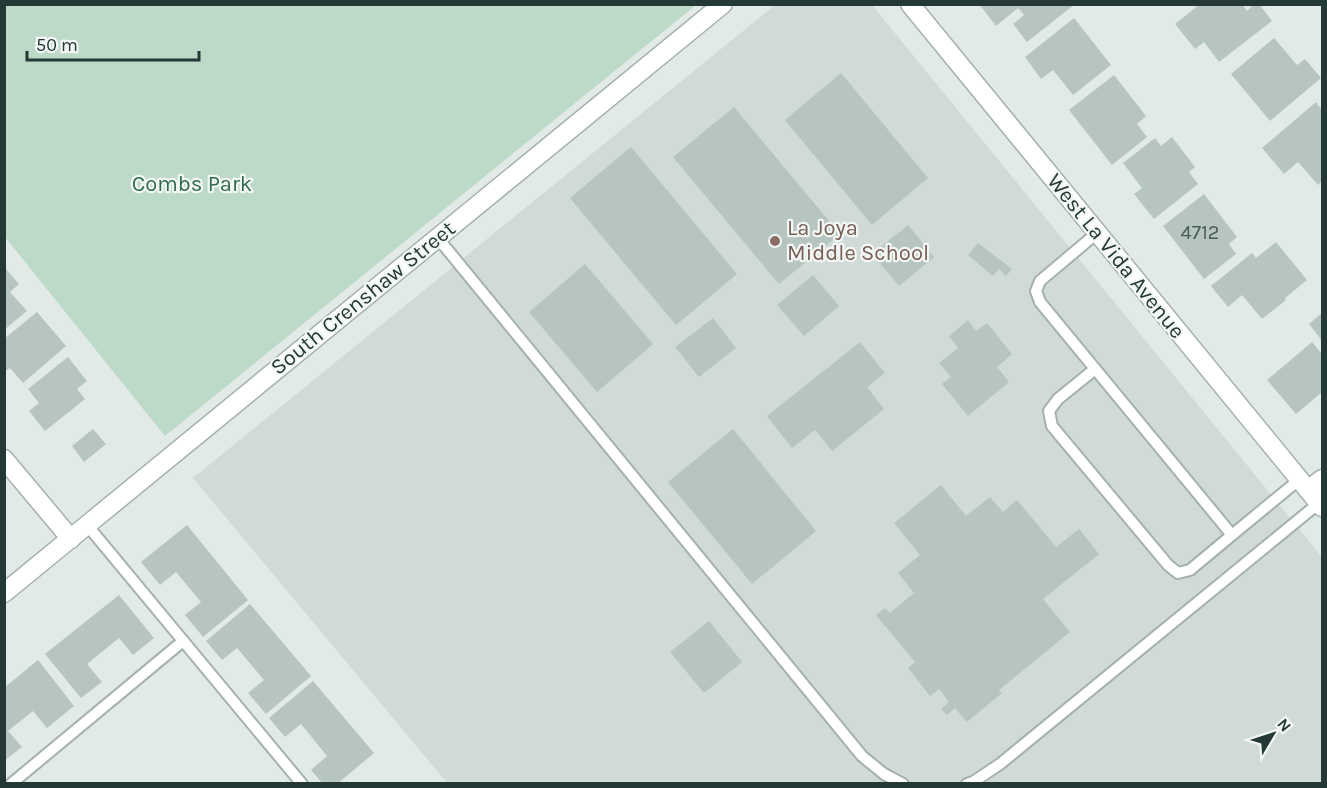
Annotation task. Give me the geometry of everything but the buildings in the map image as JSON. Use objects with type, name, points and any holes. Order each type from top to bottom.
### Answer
[{"type":"street","name":"South Crenshaw Street","points":[[4,593],[723,4]]},
{"type":"street","name":"West La Vida Avenue","points":[[910,4],[1097,233],[1314,491]]},
{"type":"street","points":[[4,459],[70,539]]},
{"type":"lane","points":[[1097,233],[1040,281],[1036,291],[1040,302],[1232,536]]},
{"type":"lane","points":[[438,237],[862,756],[884,774],[903,783]]},
{"type":"lane","points":[[1095,369],[1058,399],[1049,411],[1052,426],[1168,565],[1178,573],[1190,570],[1260,513],[1314,491]]},
{"type":"lane","points":[[967,783],[973,782],[1000,764],[1314,491]]},
{"type":"lane","points":[[87,525],[302,783]]},
{"type":"lane","points":[[10,783],[183,641]]},
{"type":"shaded area","name":"La Joya Middle School","points":[[775,5],[872,5],[1322,557],[1322,783],[447,783],[193,478]]},
{"type":"green space","name":"Combs Park","points":[[4,5],[696,5],[165,436],[5,237]]},
{"type":"place","name":"La Joya Middle School","points":[[775,241]]}]
